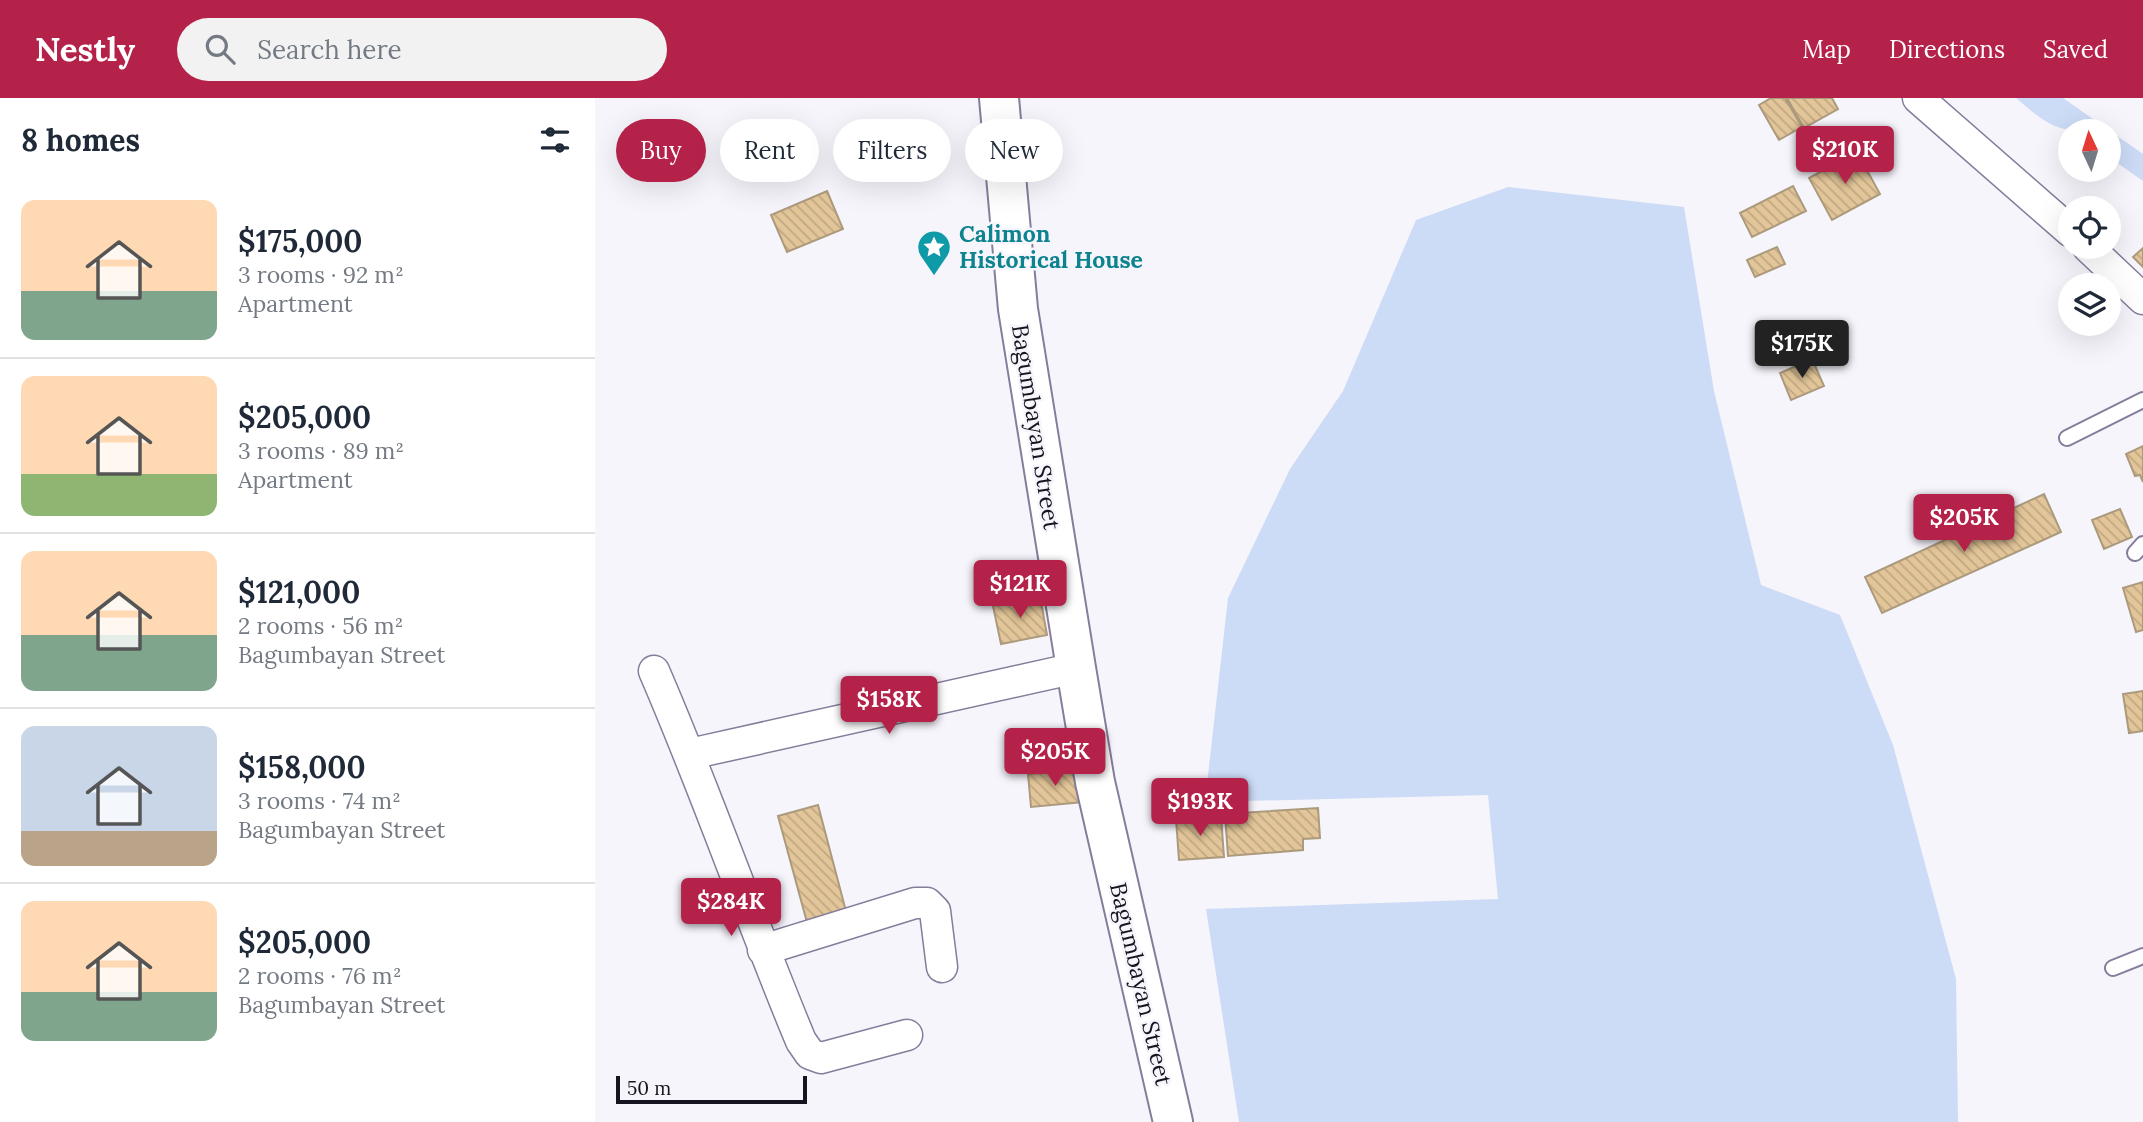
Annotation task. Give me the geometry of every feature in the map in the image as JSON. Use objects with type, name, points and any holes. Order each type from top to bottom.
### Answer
[{"type":"main road","name":"Bagumbayan Street","points":[[999,98],[1018,309],[1095,782],[1173,1122]]},
{"type":"street","points":[[1918,98],[2058,220]]},
{"type":"street","points":[[2101,259],[2143,299]]},
{"type":"street","points":[[690,754],[1076,668]]},
{"type":"street","points":[[654,671],[690,754],[763,950],[801,1041],[810,1054],[821,1058],[907,1035]]},
{"type":"street","points":[[763,950],[915,903],[927,903],[935,911],[942,967]]},
{"type":"lane","points":[[2067,438],[2143,400]]},
{"type":"lane","points":[[2113,968],[2143,956]]},
{"type":"water","points":[[2016,98],[2063,98],[2093,119],[2058,119],[2058,127],[2040,118]]},
{"type":"water","points":[[2121,139],[2143,154],[2143,181],[2121,165]]},
{"type":"water","points":[[1508,187],[1684,207],[1714,391],[1761,585],[1840,615],[1893,745],[1956,979],[1958,1122],[1239,1122],[1206,909],[1498,899],[1488,795],[1205,802],[1228,598],[1290,469],[1343,391],[1416,220]]},
{"type":"building","points":[[1771,98],[1785,98],[1802,127],[1779,140],[1759,105]]},
{"type":"building","points":[[1787,98],[1832,98],[1838,109],[1804,128]]},
{"type":"building","points":[[1857,152],[1880,194],[1832,220],[1809,178]]},
{"type":"building","points":[[1793,186],[1806,211],[1752,237],[1740,213]]},
{"type":"building","points":[[827,191],[843,229],[787,252],[771,215]]},
{"type":"building","points":[[1777,247],[1785,264],[1755,277],[1747,260]]},
{"type":"building","points":[[2143,248],[2143,267],[2133,257]]},
{"type":"building","points":[[1812,359],[1824,386],[1791,400],[1780,373]]},
{"type":"building","points":[[2143,446],[2143,482],[2140,475],[2135,476],[2126,454]]},
{"type":"building","points":[[2044,494],[2061,532],[1882,613],[1865,577]]},
{"type":"building","points":[[2120,509],[2132,537],[2104,549],[2092,520]]},
{"type":"building","points":[[2143,582],[2143,630],[2136,632],[2123,588]]},
{"type":"building","points":[[1040,596],[1047,635],[1001,644],[993,606]]},
{"type":"building","points":[[2143,691],[2143,731],[2129,733],[2123,694]]},
{"type":"building","points":[[1080,770],[1083,802],[1031,807],[1028,774]]},
{"type":"building","points":[[818,805],[847,915],[808,926],[778,816]]},
{"type":"building","points":[[1318,808],[1320,838],[1303,839],[1303,850],[1228,856],[1225,814]]},
{"type":"building","points":[[1221,816],[1224,857],[1179,860],[1176,819]]},
{"type":"place","name":"Calimon Historical House","points":[[934,277]]}]
